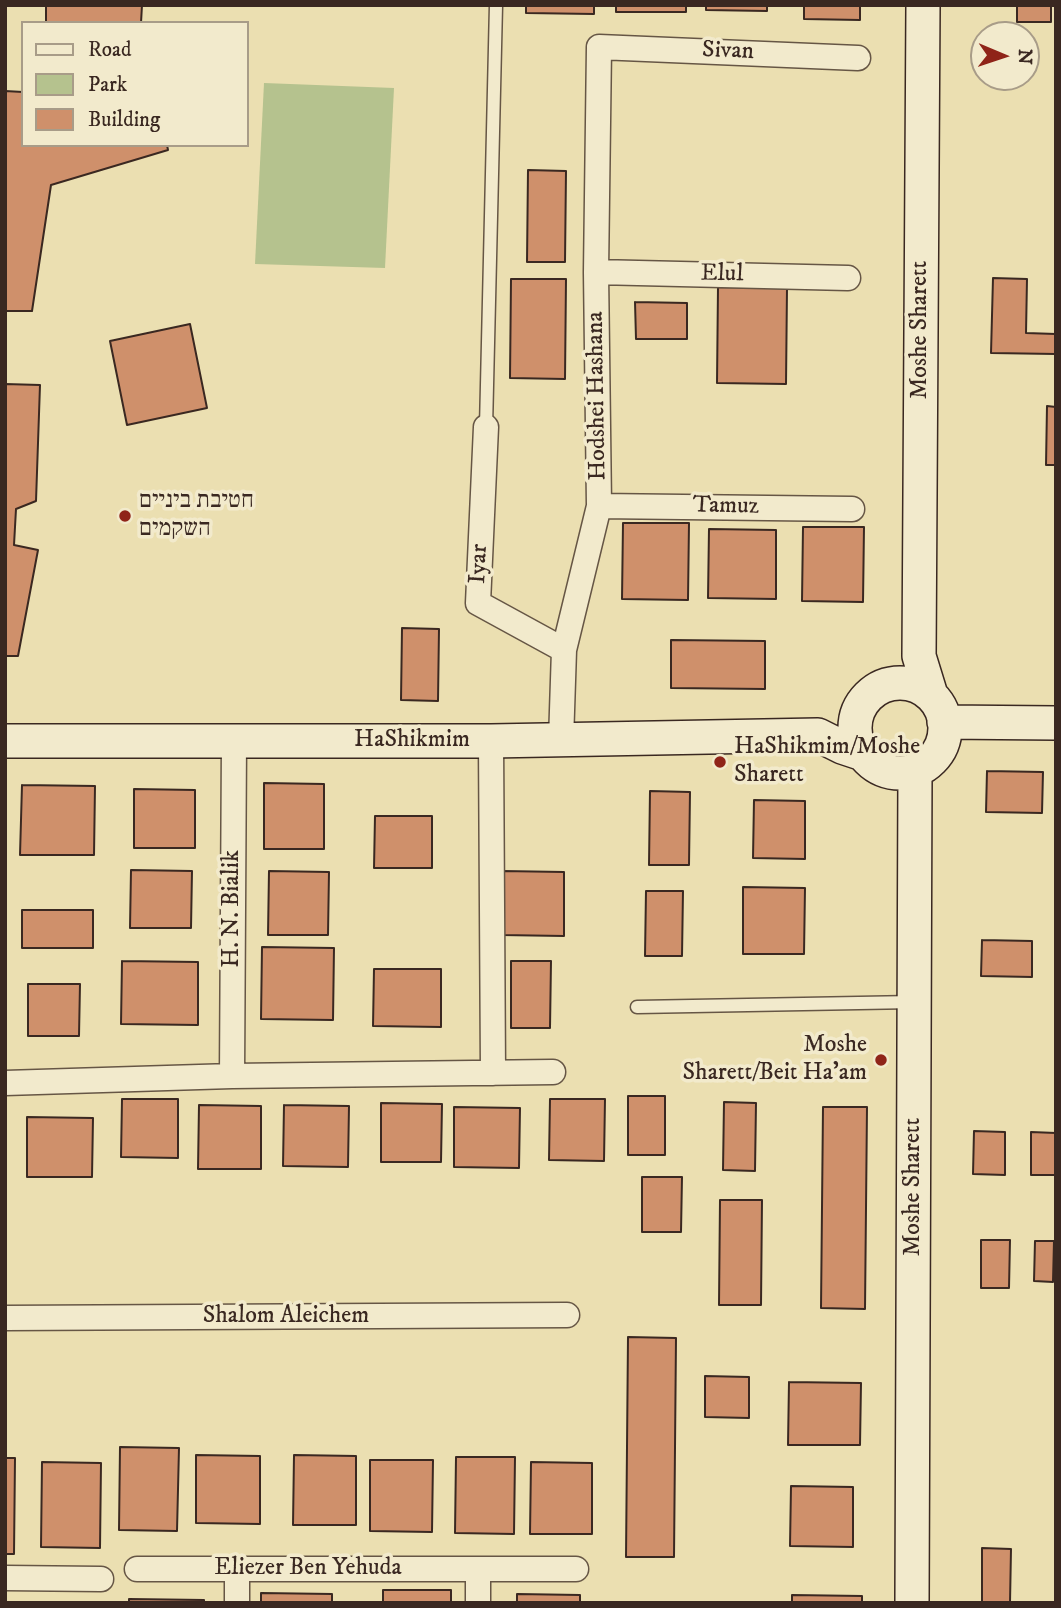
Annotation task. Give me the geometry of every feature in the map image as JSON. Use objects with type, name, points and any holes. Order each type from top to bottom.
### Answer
[{"type":"street","name":"Moshe Sharett","points":[[923,5],[919,656],[938,709]]},
{"type":"street","name":"Sivan","points":[[599,47],[858,58]]},
{"type":"street","name":"Hodshei Hashana","points":[[561,741],[564,650],[599,506],[596,272],[599,47]]},
{"type":"street","name":"Elul","points":[[596,272],[848,278]]},
{"type":"street","name":"Iyar","points":[[486,426],[478,603],[564,650]]},
{"type":"street","name":"Tamuz","points":[[599,506],[852,509]]},
{"type":"street","points":[[818,735],[843,719],[919,656]]},
{"type":"street","points":[[905,683],[919,687],[938,709],[944,737],[938,751],[928,763],[901,773],[886,771],[863,754],[855,726],[858,712],[878,691],[905,683]]},
{"type":"street","points":[[938,709],[1056,723]]},
{"type":"street","name":"HaShikmim","points":[[5,741],[561,741],[818,735],[863,754]]},
{"type":"street","name":"H. N. Bialik","points":[[232,1076],[234,741]]},
{"type":"street","points":[[491,741],[493,1073]]},
{"type":"street","name":"Moshe Sharett","points":[[912,1603],[915,770]]},
{"type":"street","points":[[5,1083],[232,1076],[553,1072]]},
{"type":"street","name":"Shalom Aleichem","points":[[5,1318],[567,1315]]},
{"type":"street","name":"Eliezer Ben Yehuda","points":[[137,1569],[576,1569]]},
{"type":"street","points":[[237,1569],[237,1603]]},
{"type":"street","points":[[478,1569],[478,1603]]},
{"type":"street","points":[[5,1578],[101,1579]]},
{"type":"lane","points":[[486,426],[496,5]]},
{"type":"lane","points":[[637,1007],[914,1002]]},
{"type":"green space","points":[[264,83],[394,88],[385,268],[255,264]]},
{"type":"building","points":[[46,5],[142,5],[141,21],[46,21]]},
{"type":"building","points":[[526,5],[594,5],[594,14],[526,13]]},
{"type":"building","points":[[616,5],[686,5],[686,12],[616,12]]},
{"type":"building","points":[[706,5],[767,5],[767,11],[706,10]]},
{"type":"building","points":[[804,5],[860,5],[860,20],[804,19]]},
{"type":"building","points":[[1017,5],[1051,5],[1051,22],[1017,21]]},
{"type":"building","points":[[5,91],[21,92],[21,147],[167,147],[168,150],[51,185],[32,311],[5,311]]},
{"type":"building","points":[[528,170],[566,171],[565,262],[527,262]]},
{"type":"building","points":[[993,278],[1027,279],[1026,333],[1056,334],[1056,354],[991,353]]},
{"type":"building","points":[[511,279],[566,279],[565,379],[510,378]]},
{"type":"building","points":[[718,287],[787,288],[786,384],[717,383]]},
{"type":"building","points":[[635,302],[687,303],[687,339],[636,339]]},
{"type":"building","points":[[190,324],[207,408],[127,425],[110,341]]},
{"type":"building","points":[[5,384],[40,385],[36,501],[16,509],[14,545],[38,550],[18,656],[5,656]]},
{"type":"building","points":[[1047,406],[1056,407],[1056,465],[1046,465]]},
{"type":"building","points":[[623,523],[689,523],[688,600],[622,599]]},
{"type":"building","points":[[803,527],[864,527],[863,602],[802,601]]},
{"type":"building","points":[[709,529],[776,530],[776,599],[708,598]]},
{"type":"building","points":[[402,628],[439,629],[438,701],[401,700]]},
{"type":"building","points":[[671,640],[765,641],[765,689],[671,688]]},
{"type":"building","points":[[987,771],[1043,772],[1042,813],[986,812]]},
{"type":"building","points":[[264,783],[324,784],[324,849],[264,849]]},
{"type":"building","points":[[22,785],[95,786],[94,855],[20,855]]},
{"type":"building","points":[[134,789],[195,790],[195,848],[134,848]]},
{"type":"building","points":[[650,791],[690,792],[689,865],[649,865]]},
{"type":"building","points":[[754,800],[805,801],[805,859],[753,858]]},
{"type":"building","points":[[375,816],[432,816],[432,868],[374,868]]},
{"type":"building","points":[[131,870],[192,871],[191,928],[130,928]]},
{"type":"building","points":[[269,871],[329,872],[328,935],[268,935]]},
{"type":"building","points":[[502,871],[564,872],[564,936],[501,935]]},
{"type":"building","points":[[743,887],[805,888],[804,954],[743,954]]},
{"type":"building","points":[[646,891],[683,891],[682,956],[645,956]]},
{"type":"building","points":[[22,910],[93,910],[93,948],[22,948]]},
{"type":"building","points":[[982,940],[1032,941],[1032,977],[981,976]]},
{"type":"building","points":[[262,947],[334,948],[333,1020],[261,1019]]},
{"type":"building","points":[[122,961],[198,962],[198,1025],[121,1024]]},
{"type":"building","points":[[511,961],[551,961],[550,1028],[511,1028]]},
{"type":"building","points":[[374,969],[441,969],[441,1027],[373,1026]]},
{"type":"building","points":[[28,984],[80,984],[79,1036],[28,1036]]},
{"type":"building","points":[[628,1096],[665,1096],[665,1155],[628,1155]]},
{"type":"building","points":[[122,1099],[178,1099],[178,1158],[121,1157]]},
{"type":"building","points":[[550,1099],[605,1099],[604,1161],[549,1160]]},
{"type":"building","points":[[724,1102],[756,1103],[755,1171],[723,1170]]},
{"type":"building","points":[[381,1103],[442,1104],[441,1162],[381,1162]]},
{"type":"building","points":[[199,1105],[261,1106],[261,1169],[198,1169]]},
{"type":"building","points":[[284,1105],[349,1106],[348,1167],[283,1166]]},
{"type":"building","points":[[454,1107],[520,1108],[519,1168],[454,1167]]},
{"type":"building","points":[[823,1107],[867,1107],[865,1309],[821,1308]]},
{"type":"building","points":[[27,1117],[93,1118],[92,1177],[27,1177]]},
{"type":"building","points":[[974,1131],[1005,1132],[1005,1175],[973,1174]]},
{"type":"building","points":[[1031,1132],[1056,1133],[1056,1175],[1031,1175]]},
{"type":"building","points":[[642,1177],[682,1177],[681,1232],[642,1232]]},
{"type":"building","points":[[720,1200],[762,1200],[761,1305],[719,1305]]},
{"type":"building","points":[[981,1240],[1010,1240],[1009,1288],[981,1288]]},
{"type":"building","points":[[1035,1241],[1054,1241],[1053,1282],[1034,1281]]},
{"type":"building","points":[[628,1337],[676,1338],[674,1557],[626,1557]]},
{"type":"building","points":[[705,1376],[749,1377],[749,1418],[705,1417]]},
{"type":"building","points":[[789,1382],[861,1383],[860,1445],[788,1445]]},
{"type":"building","points":[[120,1447],[179,1448],[177,1531],[119,1530]]},
{"type":"building","points":[[196,1455],[260,1456],[260,1524],[196,1523]]},
{"type":"building","points":[[294,1455],[356,1456],[356,1525],[293,1525]]},
{"type":"building","points":[[456,1457],[515,1457],[514,1534],[455,1533]]},
{"type":"building","points":[[5,1458],[15,1458],[14,1554],[5,1554]]},
{"type":"building","points":[[370,1460],[433,1460],[432,1532],[370,1531]]},
{"type":"building","points":[[42,1462],[101,1463],[100,1548],[41,1547]]},
{"type":"building","points":[[531,1462],[592,1463],[592,1534],[530,1534]]},
{"type":"building","points":[[791,1486],[853,1487],[853,1547],[790,1546]]},
{"type":"building","points":[[982,1548],[1011,1549],[1010,1603],[982,1603]]},
{"type":"building","points":[[383,1590],[451,1590],[451,1603],[383,1603]]},
{"type":"building","points":[[261,1593],[332,1594],[332,1603],[261,1603]]},
{"type":"building","points":[[517,1594],[580,1595],[580,1603],[517,1603]]},
{"type":"building","points":[[792,1595],[862,1596],[862,1603],[792,1603]]},
{"type":"building","points":[[129,1599],[204,1600],[204,1603],[129,1603]]},
{"type":"place","name":"חטיבת ביניים השקמים","points":[[125,516]]},
{"type":"place","name":"HaShikmim/Moshe Sharett","points":[[720,762]]},
{"type":"place","name":"Moshe Sharett/Beit Ha'am","points":[[881,1060]]}]
